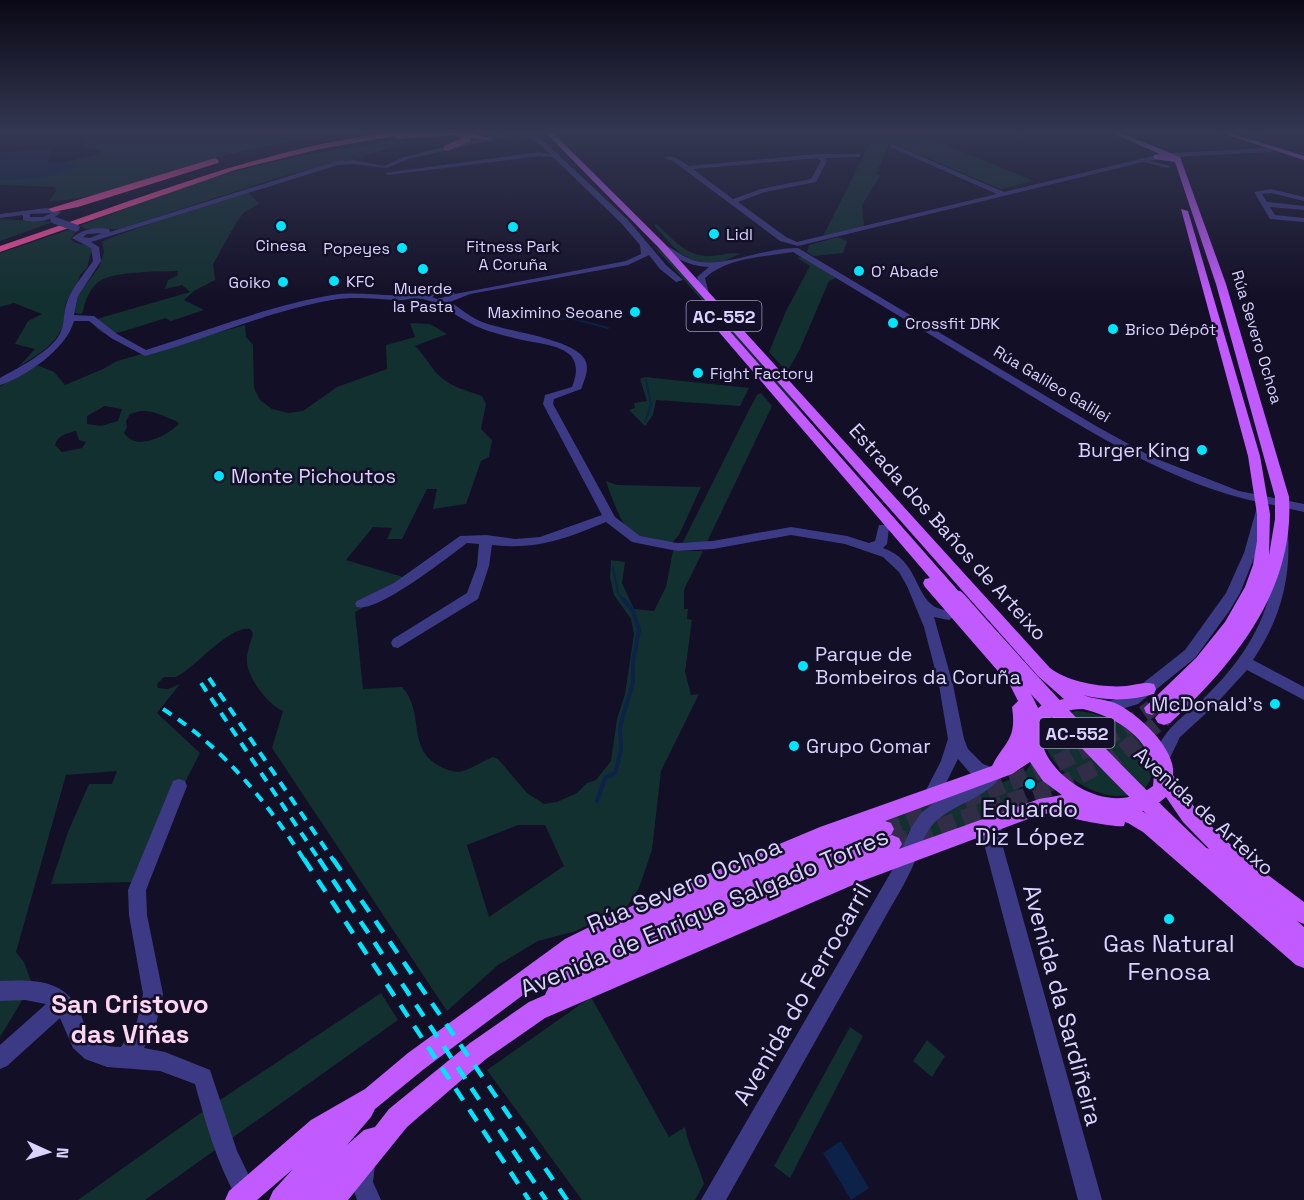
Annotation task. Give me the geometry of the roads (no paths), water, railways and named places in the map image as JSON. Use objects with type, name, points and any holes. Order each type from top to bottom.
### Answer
[{"type":"highway","points":[[52,215],[131,188]]},
{"type":"highway","points":[[152,193],[163,188]]},
{"type":"highway","points":[[0,247],[167,188]]},
{"type":"highway","points":[[152,193],[168,188]]},
{"type":"highway","points":[[152,193],[171,188]]},
{"type":"main road","name":"Estrada dos Baños de Arteixo","points":[[591,188],[679,280],[952,589]]},
{"type":"main road","name":"Estrada dos Baños de Arteixo","points":[[604,188],[662,246],[1044,672],[1081,703]]},
{"type":"main road","name":"AC-552","points":[[607,188],[624,207]]},
{"type":"main road","name":"Rúa Severo Ochoa","points":[[1181,188],[1221,284],[1283,500],[1281,529],[1270,581],[1258,609],[1241,638],[1198,688],[1158,713],[1228,631],[1246,599],[1260,565],[1265,538],[1262,500],[1245,423],[1181,202]]},
{"type":"main road","points":[[1196,253],[1207,257],[1230,327],[1236,337]]},
{"type":"main road","name":"Estrada dos Baños de Arteixo","points":[[758,371],[833,468],[953,615],[1022,690],[1032,712],[1033,735]]},
{"type":"main road","name":"Estrada dos Baños de Arteixo","points":[[787,386],[823,436],[952,589]]},
{"type":"main road","name":"Avenida de Arteixo","points":[[952,589],[1054,710],[1126,785],[1304,957]]},
{"type":"main road","name":"Avenida de Enrique Salgado Torres","points":[[993,775],[1014,753],[1021,734],[1023,717],[1015,692],[997,662]]},
{"type":"main road","points":[[1044,672],[1093,692],[1125,694],[1148,689]]},
{"type":"main road","name":"AC-552","points":[[1081,703],[1117,713],[1149,737],[1162,757],[1166,778],[1156,797],[1146,803],[1125,807],[1100,803],[1067,790],[1042,765],[1033,735],[1039,717],[1053,707],[1081,703]]},
{"type":"main road","name":"Avenida de Enrique Salgado Torres","points":[[242,1196],[321,1129],[373,1097],[417,1061],[572,946],[632,915],[827,833],[932,794],[993,775],[1025,756],[1033,735]]},
{"type":"main road","name":"Avenida de Arteixo","points":[[1166,778],[1172,795],[1182,810],[1222,848],[1304,914]]},
{"type":"main road","name":"Avenida de Enrique Salgado Torres","points":[[332,1200],[398,1118],[478,1051],[537,1010],[829,886],[895,843],[996,824],[1039,807],[1073,801],[1100,803]]},
{"type":"main road","name":"Avenida de Arteixo","points":[[1100,803],[1150,826],[1210,864],[1304,930]]},
{"type":"main road","points":[[996,824],[1064,810],[1087,811],[1136,827],[1210,864]]},
{"type":"main road","name":"Rúa Severo Ochoa","points":[[507,995],[637,930],[895,843]]},
{"type":"main road","name":"Avenida de Arteixo","points":[[1210,864],[1304,940]]},
{"type":"main road","points":[[282,1200],[373,1097]]},
{"type":"main road","points":[[310,1200],[332,1175],[398,1118]]},
{"type":"street","points":[[0,382],[32,364],[55,346],[65,334],[74,296],[97,261],[99,240],[107,232],[103,230],[85,232],[76,238],[83,241],[99,240],[256,188]]},
{"type":"street","name":"Estrada dos Baños de Arteixo","points":[[584,188],[679,280]]},
{"type":"street","name":"Estrada dos Baños de Arteixo","points":[[591,188],[636,236],[644,248]]},
{"type":"street","name":"Rúa Galileo Galilei","points":[[713,188],[796,246],[1092,428],[1148,459],[1236,494],[1262,500],[1304,499]]},
{"type":"street","points":[[732,202],[774,188]]},
{"type":"street","points":[[989,188],[1003,194]]},
{"type":"street","points":[[705,294],[700,282],[704,273],[732,262],[1027,188]]},
{"type":"street","points":[[1304,200],[1271,191],[1257,192],[1273,217],[1304,220]]},
{"type":"street","points":[[1265,204],[1304,208]]},
{"type":"street","points":[[0,216],[27,214],[40,209],[85,232]]},
{"type":"street","name":"Estrada dos Baños de Arteixo","points":[[625,228],[636,236]]},
{"type":"street","points":[[662,246],[681,260],[696,264],[732,262]]},
{"type":"street","points":[[628,263],[645,255],[644,248]]},
{"type":"street","points":[[448,296],[628,263],[647,262],[663,267]]},
{"type":"street","points":[[70,318],[91,318],[114,336],[145,353],[298,305],[353,295],[400,298],[427,296],[437,291],[448,296],[478,324],[517,336],[559,345],[577,356],[583,364],[583,376],[576,389],[554,394],[549,398],[548,405],[608,517],[636,539],[668,546],[713,545],[791,531],[824,535],[888,554],[904,569],[931,627],[946,685],[956,739],[969,761],[977,769],[993,775]]},
{"type":"street","name":"Rúa Severo Ochoa","points":[[1105,708],[1133,700],[1190,654],[1225,607],[1250,553],[1262,500]]},
{"type":"street","name":"Rúa Galileo Galilei","points":[[1283,500],[1304,508]]},
{"type":"street","points":[[362,604],[407,581],[464,539],[515,543],[538,541],[570,534],[608,517]]},
{"type":"street","points":[[870,547],[881,544],[883,528]]},
{"type":"street","name":"Rúa Severo Ochoa","points":[[1162,757],[1167,740],[1215,697],[1244,662],[1271,616],[1280,585],[1284,551],[1281,529]]},
{"type":"street","points":[[398,643],[472,596],[483,566],[486,539]]},
{"type":"street","name":"Estrada dos Baños de Arteixo","points":[[921,602],[933,612],[953,615]]},
{"type":"street","points":[[931,627],[936,618],[953,615]]},
{"type":"street","points":[[1244,662],[1304,694]]},
{"type":"street","points":[[932,794],[949,762],[956,739]]},
{"type":"street","name":"Avenida do Ferrocarril","points":[[713,1200],[895,843],[912,841],[933,814],[949,801],[980,786],[993,775]]},
{"type":"street","points":[[128,1056],[146,1024],[153,994],[138,915],[137,890],[179,786]]},
{"type":"street","name":"Avenida da Sardiñeira","points":[[996,824],[992,830],[992,840],[1089,1200]]},
{"type":"street","points":[[0,991],[41,990],[64,1005],[80,1040],[91,1052],[104,1056],[160,1060],[203,1077],[242,1196]]},
{"type":"street","points":[[0,1059],[52,1011],[64,1005]]},
{"type":"street","points":[[365,1161],[362,1182],[369,1200]]},
{"type":"water","points":[[841,1141],[869,1188],[851,1200],[823,1153]]},
{"type":"waterway","points":[[516,318],[574,319],[608,328]]},
{"type":"waterway","points":[[645,422],[651,405],[646,380]]},
{"type":"waterway","points":[[613,567],[618,593],[624,601]]},
{"type":"waterway","points":[[597,801],[605,778],[615,773],[621,751],[620,727],[633,682],[633,662],[639,630],[633,611],[623,599]]},
{"type":"tunnel","points":[[964,800],[1062,761],[1108,737],[1152,708]]},
{"type":"tunnel","points":[[892,844],[1071,780],[1116,757],[1164,718]]},
{"type":"tunnel","points":[[884,829],[936,810]]},
{"type":"railway","points":[[209,678],[334,861]]},
{"type":"railway","points":[[201,683],[320,861]]},
{"type":"railway","points":[[163,709],[205,741],[242,777],[275,817],[305,861]]},
{"type":"railway","points":[[304,859],[529,1200]]},
{"type":"railway","points":[[319,859],[546,1200]]},
{"type":"railway","points":[[333,859],[567,1200]]},
{"type":"place","name":"Cinesa","points":[[281,226]]},
{"type":"place","name":"Fitness Park A Coruña","points":[[513,227]]},
{"type":"place","name":"Lidl","points":[[714,234]]},
{"type":"place","name":"Popeyes","points":[[402,248]]},
{"type":"place","name":"Muerde la Pasta","points":[[423,269]]},
{"type":"place","name":"O' Abade","points":[[859,271]]},
{"type":"place","name":"KFC","points":[[334,281]]},
{"type":"place","name":"Goiko","points":[[283,282]]},
{"type":"place","name":"Maximino Seoane","points":[[635,312]]},
{"type":"place","name":"Crossfit DRK","points":[[893,323]]},
{"type":"place","name":"Brico Dépôt","points":[[1113,329]]},
{"type":"place","name":"Fight Factory","points":[[698,373]]},
{"type":"place","name":"Burger King","points":[[1202,450]]},
{"type":"place","name":"Monte Pichoutos","points":[[219,476]]},
{"type":"place","name":"Parque de Bombeiros da Coruña","points":[[803,666]]},
{"type":"place","name":"McDonald's","points":[[1275,704]]},
{"type":"place","name":"Grupo Comar","points":[[794,746]]},
{"type":"place","name":"Eduardo Diz López","points":[[1030,784]]},
{"type":"place","name":"Gas Natural Fenosa","points":[[1169,919]]},
{"type":"district","name":"San Cristovo das Viñas","points":[[130,1019]]}]
